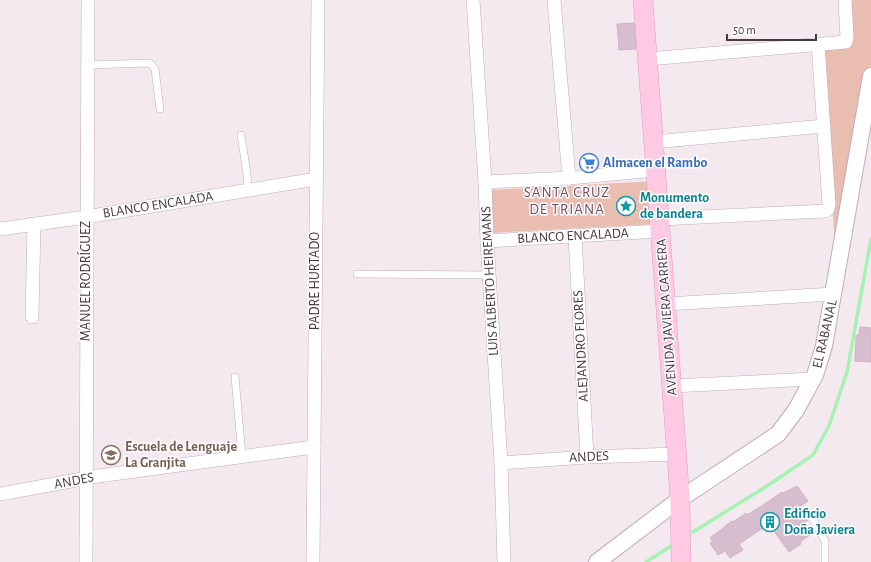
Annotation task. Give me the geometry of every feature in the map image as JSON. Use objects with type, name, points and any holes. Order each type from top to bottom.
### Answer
[{"type":"main road","name":"AVENIDA JAVIERA CARRERA","points":[[644,0],[680,499],[681,562]]},
{"type":"street","name":"MANUEL RODRÍGUEZ","points":[[86,562],[86,217],[88,0]]},
{"type":"street","name":"PADRE HURTADO","points":[[313,562],[318,0]]},
{"type":"street","name":"LUIS ALBERTO HEIREMANS","points":[[473,0],[486,182],[486,241],[501,463],[504,562]]},
{"type":"street","points":[[554,0],[569,178]]},
{"type":"street","points":[[648,58],[846,42],[845,0]]},
{"type":"street","points":[[654,142],[824,126],[818,44]]},
{"type":"street","name":"EL RABANAL","points":[[598,562],[680,499],[778,434],[796,410],[813,379],[824,346],[871,76]]},
{"type":"street","name":"BLANCO ENCALADA","points":[[486,241],[575,236],[660,225],[825,211],[828,209],[830,204],[824,126]]},
{"type":"street","points":[[486,182],[569,178],[656,170]]},
{"type":"street","name":"BLANCO ENCALADA","points":[[0,230],[316,179]]},
{"type":"street","points":[[32,317],[34,224]]},
{"type":"street","name":"ALEJANDRO FLORES","points":[[575,236],[588,457]]},
{"type":"street","points":[[666,304],[834,294]]},
{"type":"street","points":[[672,386],[813,379]]},
{"type":"street","name":"ANDES","points":[[0,494],[86,479],[314,447]]},
{"type":"street","name":"ANDES","points":[[501,463],[588,457],[677,454]]},
{"type":"lane","points":[[88,65],[150,63],[155,69],[160,109]]},
{"type":"lane","points":[[241,135],[248,190]]},
{"type":"lane","points":[[356,274],[489,275]]},
{"type":"lane","points":[[235,377],[242,456]]},
{"type":"lane","points":[[810,514],[824,541],[825,562]]},
{"type":"shaded area","points":[[848,0],[871,0],[871,106],[836,262],[822,46],[849,44]]},
{"type":"shaded area","points":[[656,181],[657,224],[491,233],[489,190]]},
{"type":"building","points":[[634,23],[636,49],[619,50],[617,24]]},
{"type":"building","points":[[860,327],[871,328],[871,362],[855,361],[856,335],[859,335]]},
{"type":"building","name":"Edificio Doña Javiera","points":[[797,486],[808,501],[799,507],[808,520],[803,524],[810,535],[800,542],[801,544],[789,552],[769,524],[739,544],[743,550],[730,558],[725,551],[718,555],[710,543],[713,542],[710,538],[732,521],[733,522],[746,513],[747,515],[782,492],[783,493]]},
{"type":"waterway","points":[[693,532],[767,486],[813,455],[829,426],[847,372],[871,239]]},
{"type":"waterway","points":[[646,562],[674,544]]},
{"type":"place","name":"Almacen el Rambo","points":[[589,163]]},
{"type":"place","name":"Monumento de bandera","points":[[626,206]]},
{"type":"place","name":"Escuela de Lenguaje La Granjita","points":[[111,455]]},
{"type":"place","name":"Edificio Doña Javiera","points":[[770,522]]},
{"type":"district","name":"SANTA CRUZ DE TRIANA","points":[[567,200]]}]
